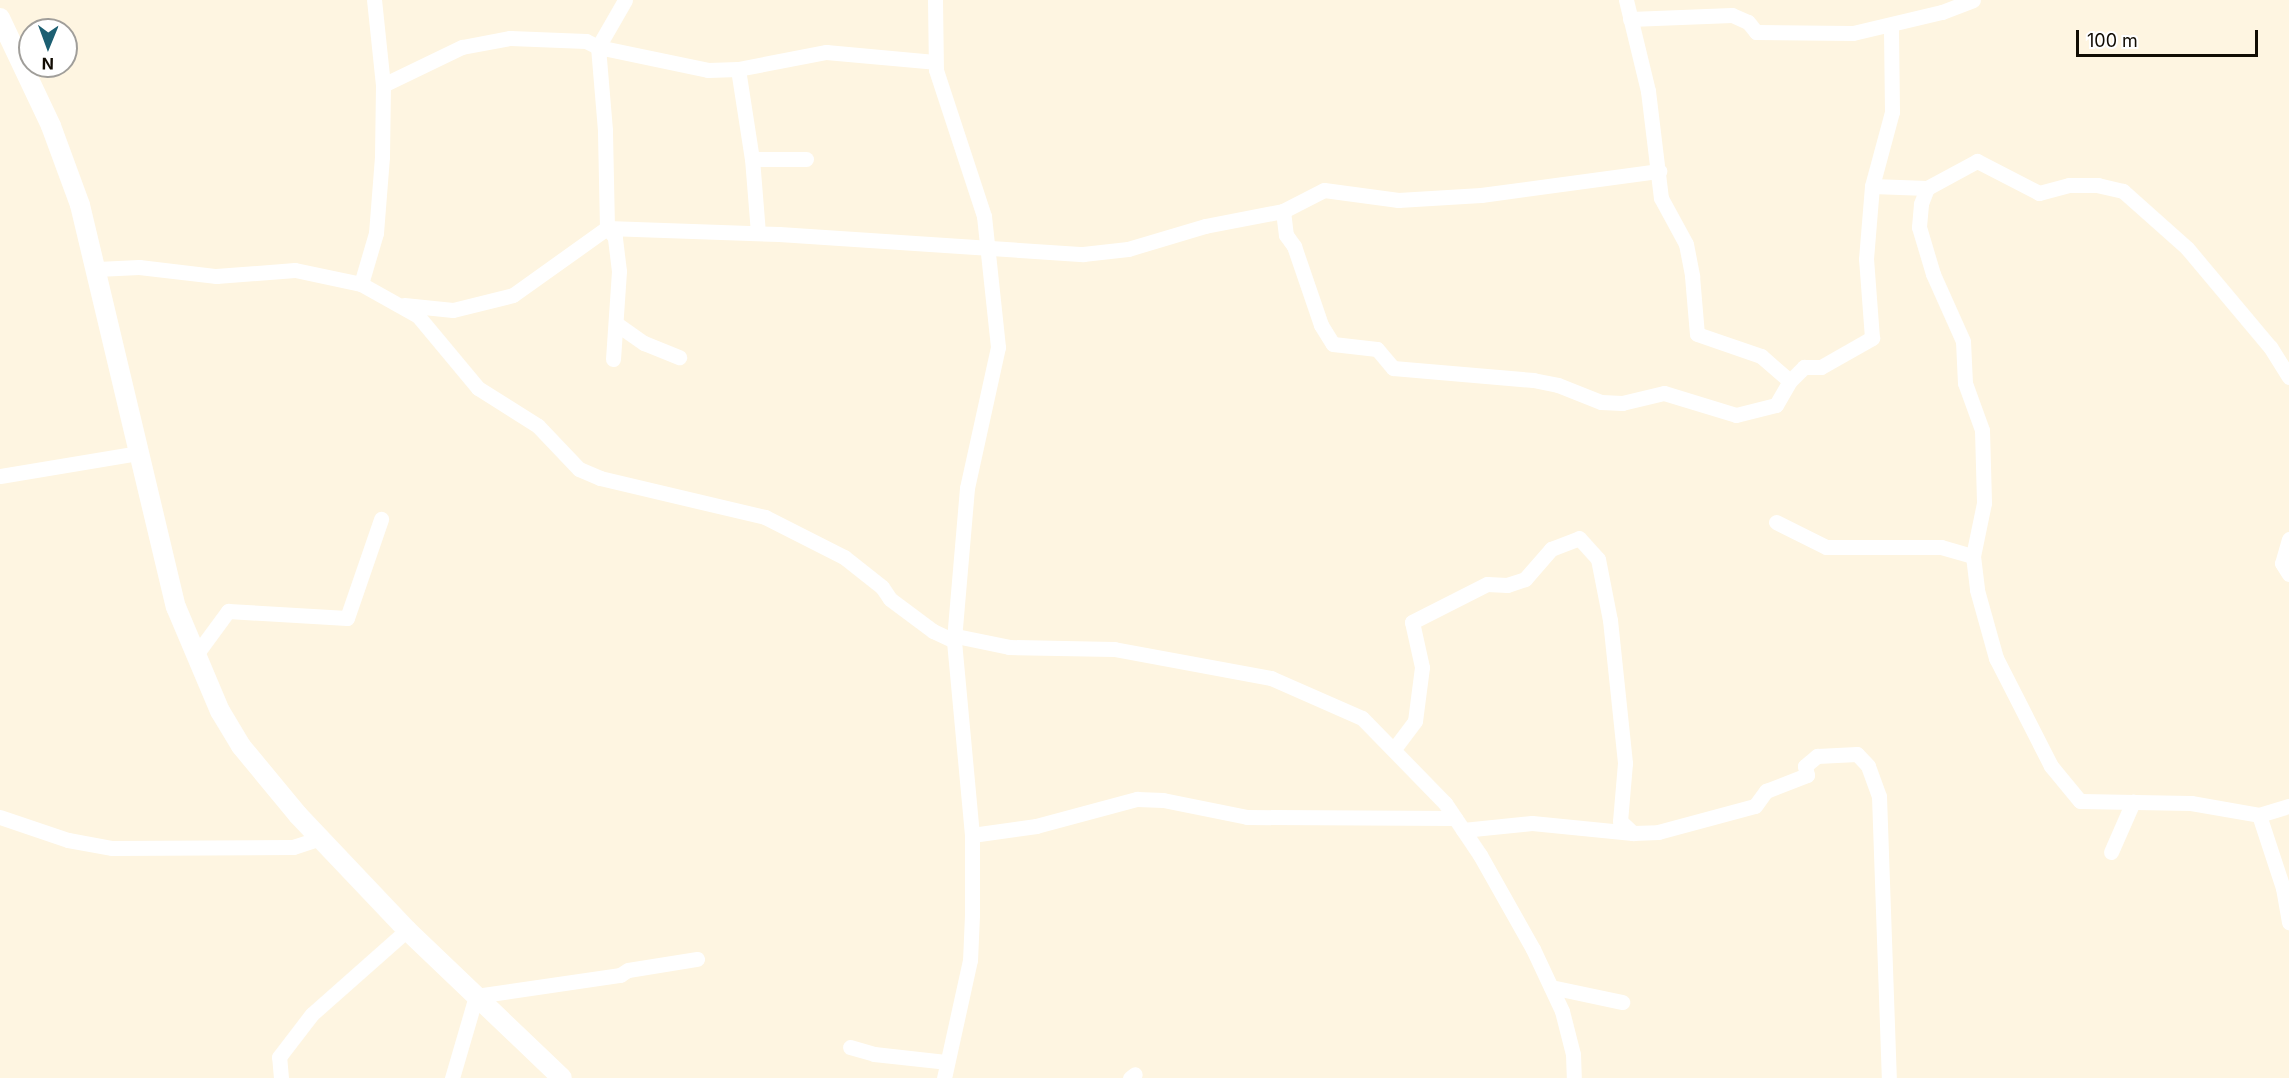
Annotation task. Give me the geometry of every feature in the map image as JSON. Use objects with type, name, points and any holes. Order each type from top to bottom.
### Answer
[{"type":"main road","points":[[0,18],[51,126],[80,205],[97,268],[176,607],[220,711],[241,746],[320,838],[407,930],[562,1078]]},
{"type":"street","points":[[361,284],[376,233],[382,157],[383,85],[374,0]]},
{"type":"street","points":[[613,358],[618,325],[619,271],[615,237],[607,228],[605,130],[598,47],[625,0]]},
{"type":"street","points":[[935,0],[935,62],[942,98],[973,176],[984,216],[998,347],[967,488],[955,638],[972,835],[970,960],[946,1062],[945,1078]]},
{"type":"street","points":[[1626,0],[1648,91],[1661,198],[1686,244],[1697,334],[1761,356],[1790,381]]},
{"type":"street","points":[[1630,19],[1732,15],[1748,22],[1756,32],[1853,33],[1891,26],[1973,0]]},
{"type":"street","points":[[1282,211],[1286,236],[1294,246],[1321,325],[1333,344],[1377,349],[1393,368],[1533,380],[1601,402],[1622,403],[1664,393],[1736,415],[1776,405],[1790,381],[1804,367],[1821,367],[1872,338],[1866,259],[1872,186],[1892,112],[1891,26]]},
{"type":"street","points":[[383,85],[462,47],[510,38],[586,41],[598,47],[708,70],[738,69],[826,52],[935,62]]},
{"type":"street","points":[[738,69],[752,159],[758,233]]},
{"type":"street","points":[[752,159],[806,159]]},
{"type":"street","points":[[1872,186],[1927,188],[1977,161],[2039,194],[2069,185],[2098,185],[2123,191],[2187,248],[2270,347],[2289,377]]},
{"type":"street","points":[[398,304],[453,310],[487,304],[513,295],[607,228],[758,233],[1083,254],[1128,249],[1205,226],[1282,211],[1324,190],[1398,200],[1481,195],[1659,171]]},
{"type":"street","points":[[1927,188],[1921,204],[1919,227],[1933,274],[1963,341],[1965,382],[1982,430],[1984,503],[1973,556],[1977,590],[1995,658],[2051,766],[2080,801],[2191,803],[2259,815],[2289,806]]},
{"type":"street","points":[[97,268],[139,267],[216,276],[295,270],[361,284],[418,316],[478,388],[537,426],[579,469],[600,478],[765,517],[844,557],[882,587],[890,599],[933,631],[955,638],[1009,647],[1114,649],[1271,678],[1362,718],[1394,749],[1459,824],[1533,949],[1551,987],[1573,1054],[1574,1078]]},
{"type":"street","points":[[618,325],[644,343],[679,357]]},
{"type":"street","points":[[0,476],[139,453]]},
{"type":"street","points":[[195,656],[228,611],[347,618],[381,519]]},
{"type":"street","points":[[1776,522],[1826,547],[1941,547],[1973,556]]},
{"type":"street","points":[[1394,749],[1415,721],[1422,667],[1412,622],[1487,584],[1507,585],[1525,579],[1551,549],[1579,538],[1598,559],[1610,620],[1625,763],[1620,821],[1633,833]]},
{"type":"street","points":[[2289,539],[2282,562],[2289,574]]},
{"type":"street","points":[[972,835],[1036,826],[1137,799],[1163,800],[1247,817],[1459,824],[1532,823],[1633,833],[1658,832],[1755,806],[1766,791],[1807,775],[1805,766],[1816,756],[1857,754],[1868,766],[1879,796],[1889,1078]]},
{"type":"street","points":[[2110,852],[2133,802]]},
{"type":"street","points":[[2259,815],[2283,888],[2289,922]]},
{"type":"street","points":[[0,817],[68,840],[112,848],[293,847],[320,838]]},
{"type":"street","points":[[281,1078],[279,1056],[312,1014],[407,930]]},
{"type":"street","points":[[452,1078],[476,996],[620,975],[628,970],[697,960]]},
{"type":"street","points":[[1551,987],[1622,1002]]},
{"type":"street","points":[[850,1047],[874,1054],[946,1062]]}]
